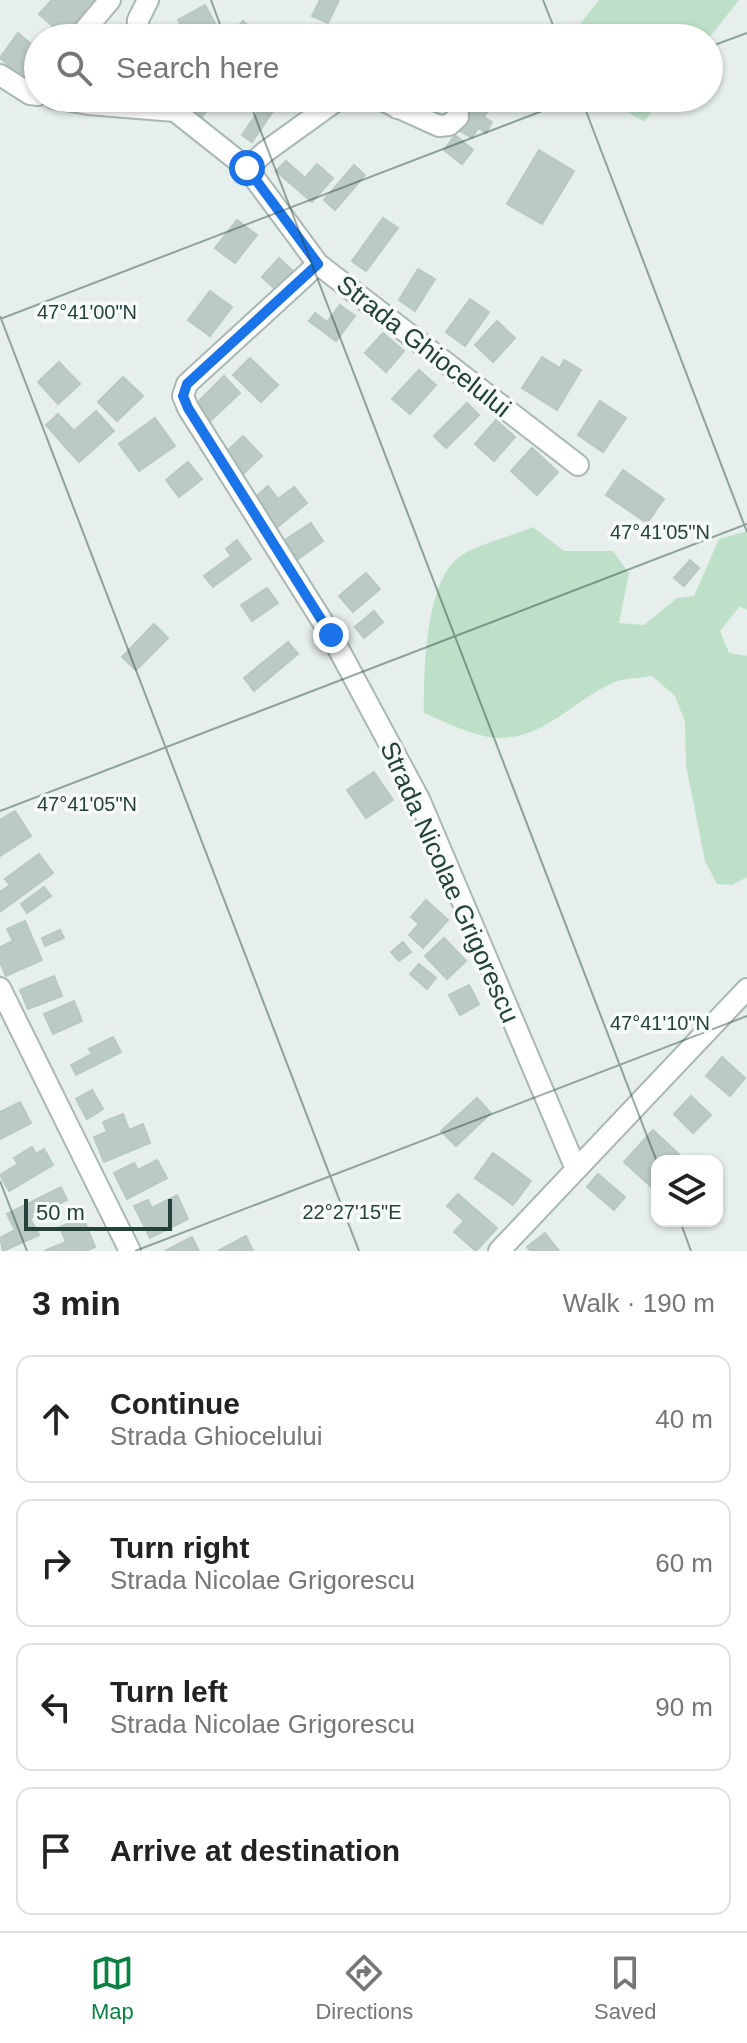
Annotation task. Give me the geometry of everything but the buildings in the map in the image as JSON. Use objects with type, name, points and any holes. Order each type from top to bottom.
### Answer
[{"type":"street","points":[[90,24],[110,0]]},
{"type":"street","points":[[138,24],[148,0]]},
{"type":"street","points":[[0,75],[24,86]]},
{"type":"street","name":"Strada Ghiocelului","points":[[176,112],[247,168],[318,264],[578,465]]},
{"type":"street","points":[[247,168],[321,112]]},
{"type":"street","points":[[406,112],[439,126],[449,125],[458,117],[458,112]]},
{"type":"street","name":"Strada Nicolae Grigorescu","points":[[318,264],[187,384],[183,396],[331,635],[419,799],[576,1169]]},
{"type":"street","points":[[0,988],[130,1251]]},
{"type":"street","points":[[499,1251],[747,989]]},
{"type":"green space","points":[[599,0],[739,0],[720,24],[580,24]]},
{"type":"green space","points":[[627,112],[652,112],[644,122]]},
{"type":"green space","points":[[533,527],[564,551],[613,551],[629,573],[619,623],[644,625],[677,598],[694,596],[719,539],[747,531],[747,610],[740,606],[720,631],[729,653],[747,656],[747,877],[732,885],[717,884],[705,861],[686,765],[685,722],[675,696],[652,676],[621,680],[606,686],[549,723],[518,736],[500,738],[481,735],[424,713],[429,630],[439,587],[447,570],[465,553]]},
{"type":"route","points":[[247,168],[318,264],[187,384],[183,396],[331,635]]}]
